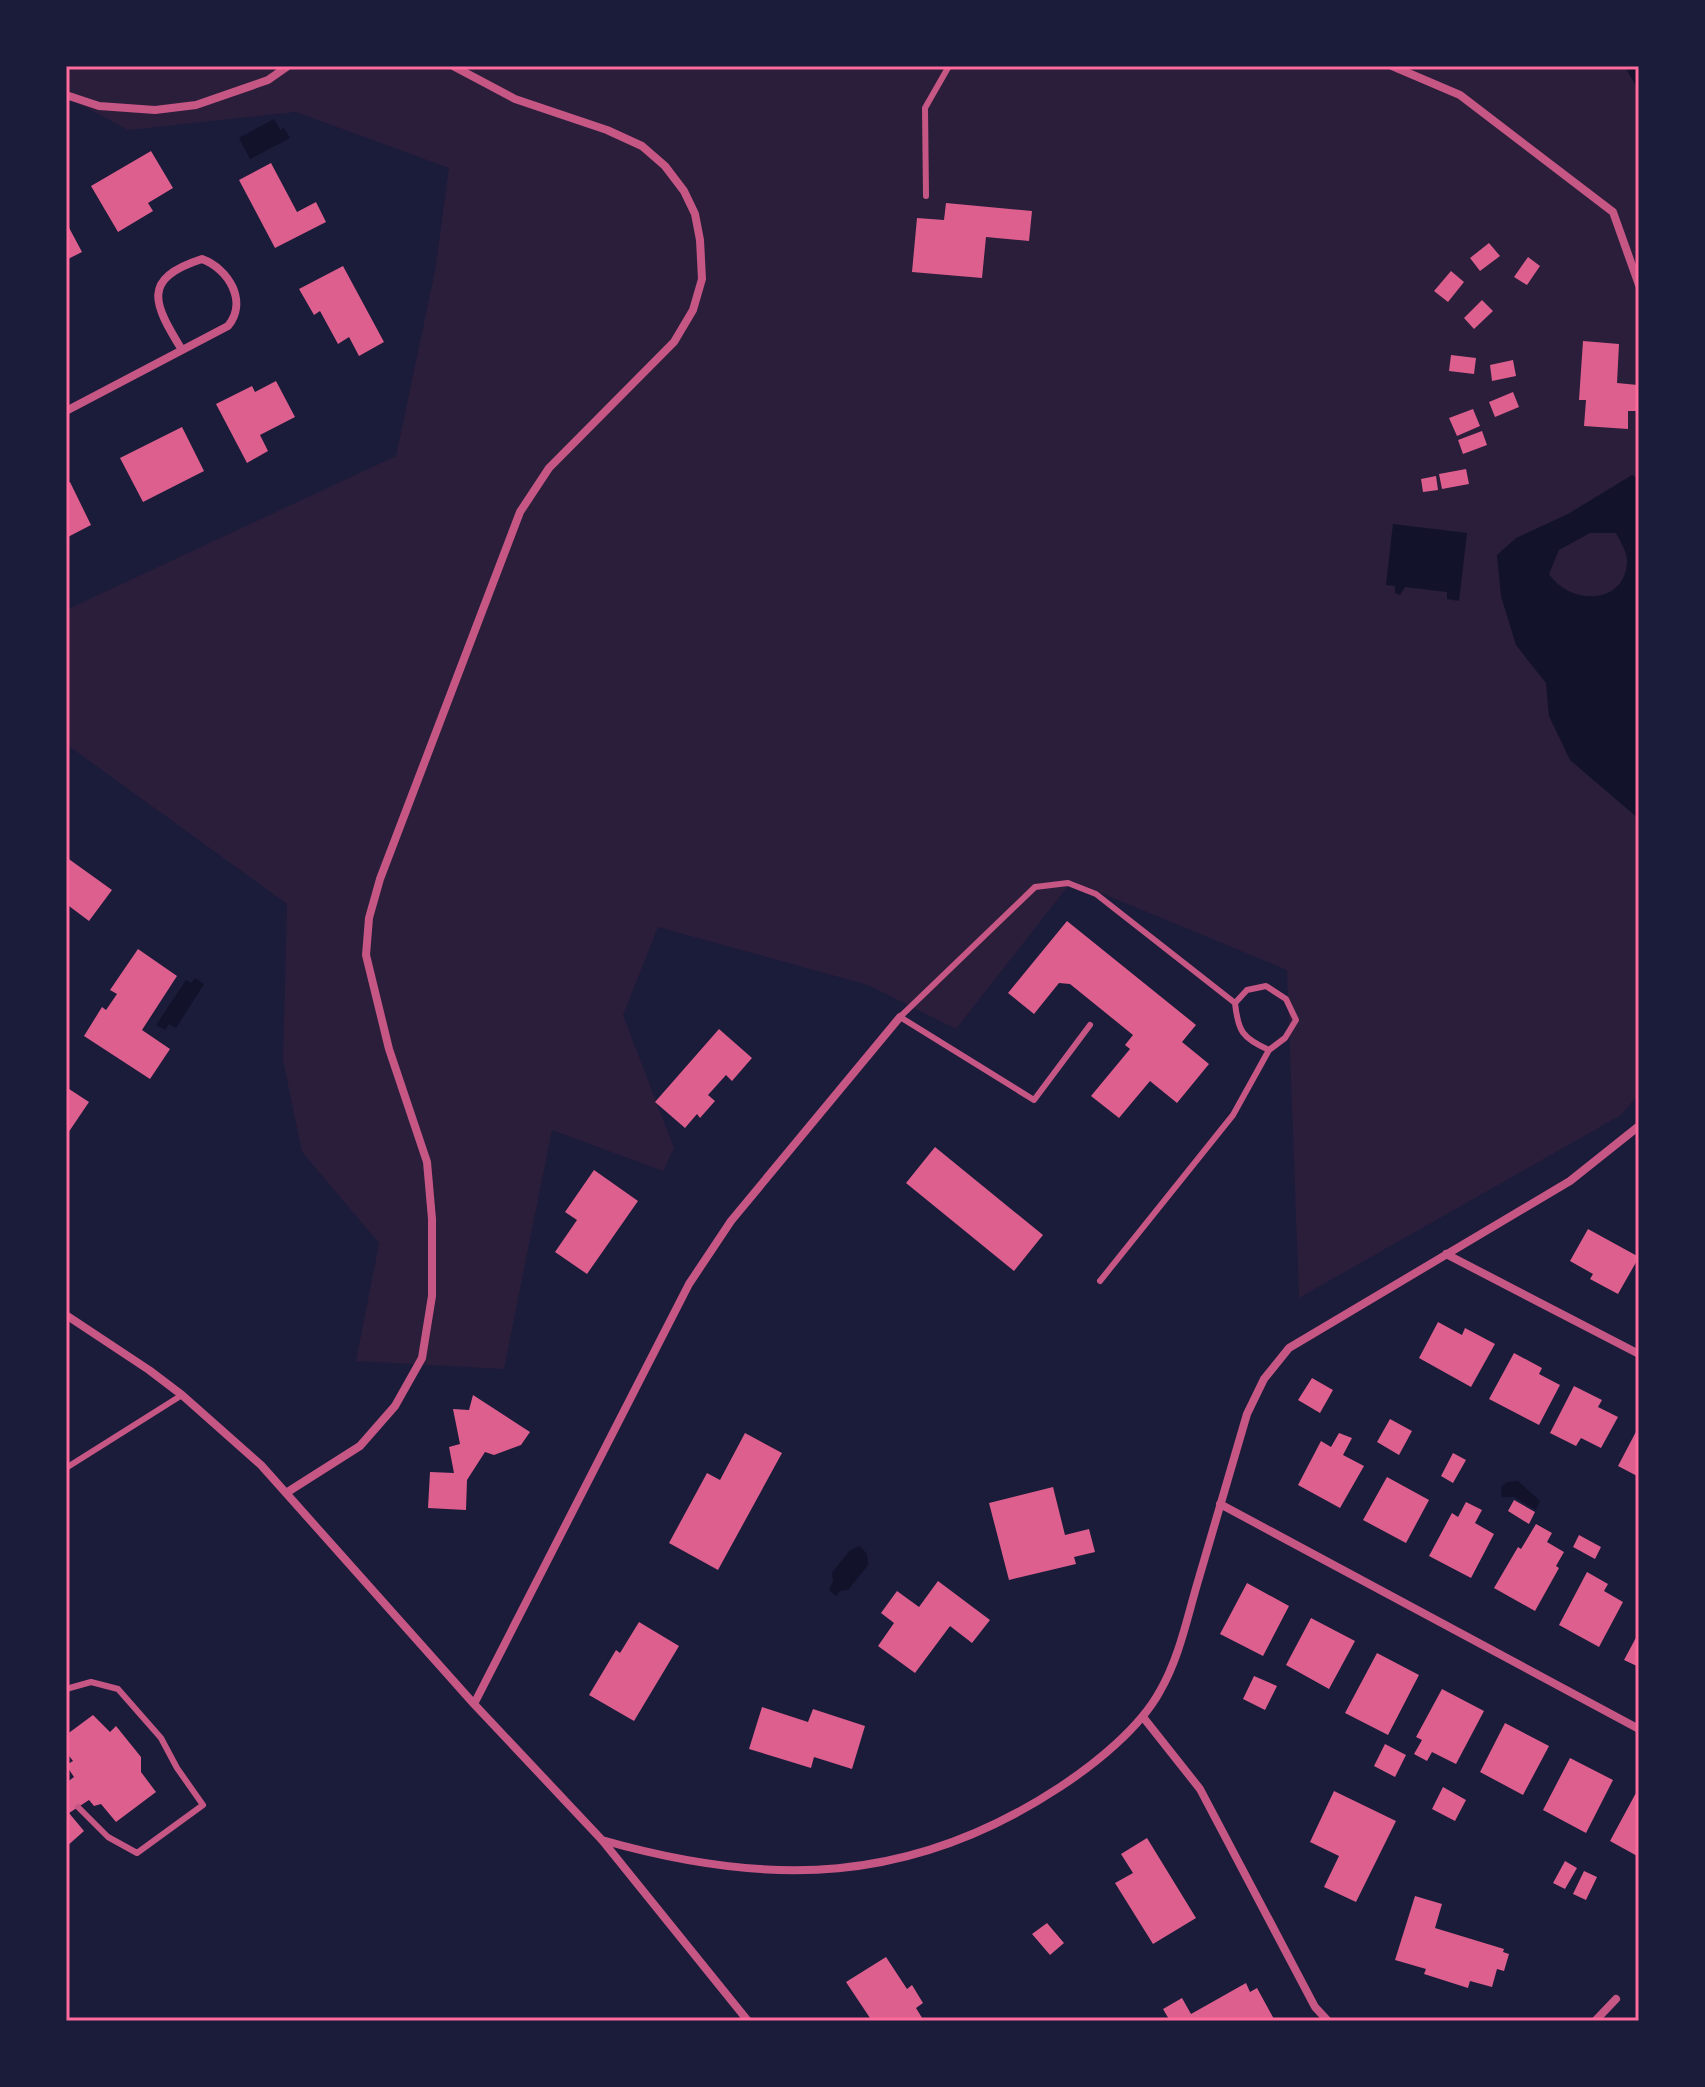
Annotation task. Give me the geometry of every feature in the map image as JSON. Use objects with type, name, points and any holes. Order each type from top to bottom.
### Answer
[{"type":"street","points":[[66,95],[99,106],[155,110],[196,105],[268,80],[288,66]]},
{"type":"street","points":[[286,1493],[360,1446],[395,1406],[422,1358],[432,1296],[432,1219],[427,1162],[389,1049],[373,994],[366,955],[369,918],[380,879],[520,512],[549,468],[674,342],[693,310],[702,279],[695,214],[684,191],[671,174],[642,146],[607,130],[515,99],[453,66]]},
{"type":"street","points":[[1392,66],[1460,95],[1613,212],[1639,285]]},
{"type":"street","points":[[66,411],[228,326],[238,310],[231,285],[221,269],[202,259],[176,270],[164,278],[158,287],[159,308],[182,350]]},
{"type":"street","points":[[474,1704],[689,1284],[731,1221],[900,1017]]},
{"type":"street","points":[[602,1840],[695,1862],[783,1869],[854,1867],[916,1856],[990,1828],[1080,1774],[1143,1717],[1172,1670],[1247,1414],[1264,1379],[1289,1348],[1570,1181],[1639,1126]]},
{"type":"street","points":[[1446,1254],[1639,1354]]},
{"type":"street","points":[[66,1315],[182,1395],[261,1465],[474,1704],[602,1840],[748,2021]]},
{"type":"street","points":[[1220,1504],[1639,1729]]},
{"type":"street","points":[[1143,1717],[1200,1789],[1315,2007],[1328,2021]]},
{"type":"street","points":[[1595,2021],[1616,1999]]},
{"type":"lane","points":[[926,196],[925,108],[949,66]]},
{"type":"lane","points":[[1090,1025],[1034,1100],[900,1017],[1035,887],[1068,883],[1096,894],[1235,1003],[1238,1026],[1250,1042],[1269,1050]]},
{"type":"lane","points":[[1100,1281],[1233,1115],[1269,1050],[1285,1038],[1296,1020],[1286,999],[1266,986],[1247,990],[1235,1003]]},
{"type":"lane","points":[[66,1468],[182,1395]]},
{"type":"lane","points":[[66,1689],[91,1682],[118,1689],[161,1738],[203,1805],[137,1853],[108,1837],[78,1807]]},
{"type":"shaded area","points":[[66,66],[1639,66],[1639,1094],[1621,1115],[1299,1298],[1287,970],[1072,881],[956,1029],[868,985],[658,927],[623,1015],[674,1148],[663,1171],[552,1130],[504,1369],[356,1361],[379,1243],[302,1152],[283,1060],[287,904],[66,744],[66,610],[396,456],[435,271],[449,168],[296,112],[128,130],[66,97]]},
{"type":"shaded area","points":[[274,119],[280,130],[284,128],[290,138],[250,159],[239,138]]},
{"type":"shaded area","points":[[1632,475],[1639,479],[1639,819],[1570,760],[1549,716],[1546,683],[1516,645],[1501,596],[1497,555],[1516,538],[1568,514]],"holes":[[[1590,533],[1616,533],[1627,562],[1624,576],[1617,587],[1595,596],[1582,595],[1569,591],[1549,574],[1559,550]]]},
{"type":"shaded area","points":[[1393,524],[1467,533],[1459,601],[1447,599],[1447,592],[1405,587],[1400,595],[1395,593],[1395,586],[1386,585]]},
{"type":"shaded area","points":[[195,978],[204,984],[176,1028],[169,1024],[165,1030],[156,1025],[186,980],[191,983]]},
{"type":"shaded area","points":[[1518,1481],[1540,1501],[1536,1510],[1514,1497],[1502,1497],[1501,1487],[1507,1482]]},
{"type":"shaded area","points":[[860,1546],[867,1554],[868,1565],[848,1590],[840,1591],[836,1596],[829,1590],[832,1573],[849,1551]]},
{"type":"building","points":[[151,151],[173,188],[148,203],[153,211],[118,232],[91,186]]},
{"type":"building","points":[[271,163],[297,212],[316,202],[326,222],[275,248],[239,180]]},
{"type":"building","points":[[946,203],[1032,211],[1029,241],[986,237],[982,278],[912,272],[917,218],[944,220]]},
{"type":"building","points":[[66,222],[82,252],[66,260]]},
{"type":"building","points":[[1489,243],[1500,256],[1480,271],[1470,258]]},
{"type":"building","points":[[1528,257],[1540,266],[1527,285],[1514,277]]},
{"type":"building","points":[[343,266],[384,342],[359,356],[349,337],[338,344],[320,311],[314,315],[299,289]]},
{"type":"building","points":[[1451,271],[1464,282],[1448,302],[1434,291]]},
{"type":"building","points":[[1482,300],[1493,311],[1474,329],[1464,318]]},
{"type":"building","points":[[1583,341],[1619,344],[1617,383],[1638,385],[1636,411],[1628,411],[1628,429],[1584,426],[1586,400],[1579,400]]},
{"type":"building","points":[[1451,355],[1476,358],[1474,374],[1449,371]]},
{"type":"building","points":[[1513,360],[1516,376],[1492,381],[1490,365]]},
{"type":"building","points":[[276,381],[295,417],[260,435],[268,451],[247,463],[216,404],[252,386],[255,392]]},
{"type":"building","points":[[1513,392],[1519,407],[1495,417],[1489,402]]},
{"type":"building","points":[[1473,409],[1480,426],[1457,436],[1449,418]]},
{"type":"building","points":[[182,427],[204,471],[143,502],[120,458]]},
{"type":"building","points":[[1482,431],[1487,445],[1463,454],[1458,440]]},
{"type":"building","points":[[1466,469],[1469,484],[1442,489],[1439,474]]},
{"type":"building","points":[[1436,476],[1438,490],[1423,492],[1421,479]]},
{"type":"building","points":[[70,482],[91,525],[66,538],[66,484]]},
{"type":"building","points":[[66,857],[112,890],[89,921],[69,906],[66,909]]},
{"type":"building","points":[[1067,921],[1196,1025],[1182,1042],[1209,1064],[1177,1103],[1150,1081],[1119,1118],[1091,1096],[1130,1049],[1125,1045],[1133,1035],[1070,984],[1059,983],[1034,1014],[1008,993]]},
{"type":"building","points":[[138,949],[177,976],[142,1030],[170,1049],[150,1079],[84,1036],[102,1007],[106,1010],[117,994],[110,990]]},
{"type":"building","points":[[719,1029],[752,1058],[732,1081],[726,1075],[708,1095],[715,1101],[700,1118],[697,1114],[685,1128],[655,1102]]},
{"type":"building","points":[[66,1087],[89,1102],[66,1136]]},
{"type":"building","points":[[935,1147],[1043,1235],[1014,1271],[906,1183]]},
{"type":"building","points":[[594,1170],[638,1201],[587,1274],[555,1252],[577,1220],[565,1212]]},
{"type":"building","points":[[1588,1229],[1639,1257],[1618,1294],[1590,1279],[1593,1274],[1570,1261]]},
{"type":"building","points":[[1438,1322],[1462,1335],[1465,1328],[1495,1344],[1471,1387],[1419,1358]]},
{"type":"building","points":[[1514,1353],[1542,1368],[1539,1374],[1560,1385],[1539,1425],[1489,1399]]},
{"type":"building","points":[[1312,1378],[1333,1390],[1320,1413],[1298,1400]]},
{"type":"building","points":[[1574,1386],[1602,1400],[1598,1407],[1618,1417],[1601,1448],[1581,1438],[1576,1446],[1550,1433]]},
{"type":"building","points":[[473,1395],[530,1432],[521,1445],[494,1455],[485,1452],[467,1480],[466,1510],[428,1508],[430,1472],[454,1473],[449,1447],[460,1444],[453,1409],[469,1410]]},
{"type":"building","points":[[1390,1419],[1412,1431],[1399,1455],[1377,1442]]},
{"type":"building","points":[[1639,1426],[1639,1477],[1618,1466]]},
{"type":"building","points":[[745,1433],[782,1453],[718,1570],[669,1543],[707,1473],[720,1480]]},
{"type":"building","points":[[1339,1433],[1352,1438],[1343,1455],[1364,1466],[1340,1508],[1298,1485],[1321,1441],[1331,1447]]},
{"type":"building","points":[[1453,1453],[1466,1460],[1453,1483],[1441,1476]]},
{"type":"building","points":[[1387,1477],[1429,1500],[1406,1543],[1363,1520]]},
{"type":"building","points":[[1053,1487],[1065,1535],[1089,1529],[1095,1552],[1074,1557],[1076,1564],[1009,1580],[989,1503]]},
{"type":"building","points":[[1514,1500],[1535,1512],[1529,1524],[1508,1511]]},
{"type":"building","points":[[1466,1502],[1482,1510],[1475,1523],[1494,1534],[1471,1578],[1429,1556],[1452,1513],[1458,1517]]},
{"type":"building","points":[[1536,1524],[1552,1533],[1547,1542],[1564,1552],[1556,1566],[1559,1568],[1535,1611],[1494,1588],[1518,1547],[1521,1549]]},
{"type":"building","points":[[1579,1535],[1601,1547],[1595,1559],[1573,1547]]},
{"type":"building","points":[[1587,1572],[1608,1584],[1604,1591],[1623,1602],[1599,1647],[1559,1625]]},
{"type":"building","points":[[938,1581],[990,1620],[972,1643],[950,1626],[915,1673],[878,1646],[894,1623],[881,1613],[897,1591],[919,1607]]},
{"type":"building","points":[[1247,1583],[1289,1606],[1263,1656],[1220,1634]]},
{"type":"building","points":[[1311,1618],[1355,1641],[1329,1689],[1286,1665]]},
{"type":"building","points":[[639,1622],[679,1646],[634,1721],[589,1695],[616,1650],[620,1653]]},
{"type":"building","points":[[1639,1632],[1639,1667],[1624,1660]]},
{"type":"building","points":[[1377,1653],[1419,1675],[1388,1735],[1345,1713]]},
{"type":"building","points":[[1254,1676],[1277,1686],[1265,1710],[1243,1699]]},
{"type":"building","points":[[1442,1689],[1484,1711],[1456,1764],[1432,1752],[1427,1761],[1414,1754],[1422,1740],[1416,1737]]},
{"type":"building","points":[[762,1707],[808,1722],[813,1709],[865,1726],[852,1769],[814,1757],[811,1768],[749,1749]]},
{"type":"building","points":[[93,1715],[110,1732],[116,1726],[141,1757],[141,1772],[156,1792],[116,1822],[101,1804],[94,1806],[89,1800],[69,1813],[84,1831],[66,1847],[66,1783],[74,1777],[66,1765],[73,1761],[66,1752],[66,1735]]},
{"type":"building","points":[[1505,1723],[1549,1746],[1523,1795],[1480,1772]]},
{"type":"building","points":[[1385,1744],[1406,1755],[1395,1777],[1374,1766]]},
{"type":"building","points":[[1570,1758],[1613,1780],[1586,1833],[1543,1810]]},
{"type":"building","points":[[1443,1787],[1466,1800],[1455,1821],[1432,1809]]},
{"type":"building","points":[[1334,1791],[1396,1821],[1356,1902],[1324,1887],[1339,1856],[1310,1842]]},
{"type":"building","points":[[1639,1792],[1639,1857],[1610,1841]]},
{"type":"building","points":[[1147,1838],[1196,1918],[1153,1944],[1115,1883],[1133,1873],[1121,1854]]},
{"type":"building","points":[[1565,1861],[1577,1868],[1565,1889],[1553,1883]]},
{"type":"building","points":[[1584,1871],[1597,1877],[1586,1900],[1573,1894]]},
{"type":"building","points":[[1415,1896],[1442,1904],[1435,1928],[1504,1949],[1503,1952],[1509,1954],[1504,1971],[1497,1969],[1492,1987],[1470,1981],[1468,1988],[1424,1974],[1426,1969],[1395,1960]]},
{"type":"building","points":[[1047,1923],[1064,1943],[1050,1955],[1032,1934]]},
{"type":"building","points":[[886,1957],[907,1989],[912,1985],[923,2003],[916,2008],[924,2021],[872,2021],[846,1982]]},
{"type":"building","points":[[1246,1983],[1250,1992],[1257,1988],[1275,2021],[1170,2021],[1163,2009],[1182,1998],[1191,2014]]},
{"type":"waterway","points":[[1629,66],[1639,83]]}]
